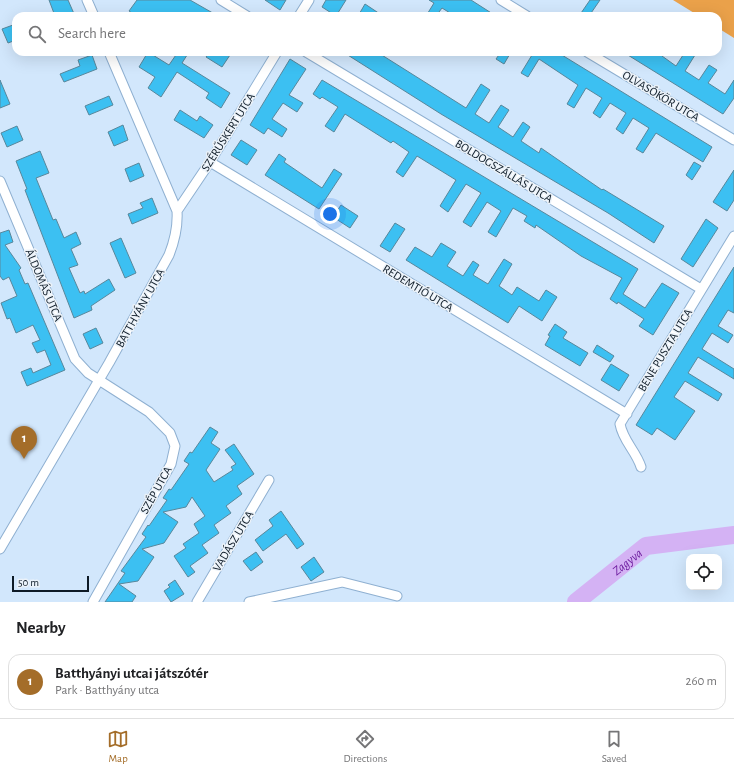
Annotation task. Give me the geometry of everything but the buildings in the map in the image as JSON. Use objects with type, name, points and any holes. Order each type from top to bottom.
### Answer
[{"type":"street","points":[[87,0],[92,12]]},
{"type":"street","points":[[221,0],[240,12]]},
{"type":"street","points":[[302,12],[309,0]]},
{"type":"street","points":[[501,0],[520,12]]},
{"type":"street","name":"BATTHYÁNY UTCA","points":[[0,549],[99,379],[169,255],[176,239],[178,224],[177,211],[111,56]]},
{"type":"street","name":"SZÉRŰSKERT UTCA","points":[[177,211],[210,162],[275,56]]},
{"type":"street","name":"BOLDOGSZÁLLÁS UTCA","points":[[313,56],[701,289]]},
{"type":"street","name":"OLVASÓKÖR UTCA","points":[[594,56],[734,140]]},
{"type":"street","name":"REDEMTIÓ UTCA","points":[[210,162],[627,414]]},
{"type":"street","name":"ÁLDOMÁS UTCA","points":[[0,181],[75,359],[88,372],[99,379]]},
{"type":"street","name":"BENE PUSZTA UTCA","points":[[641,466],[638,456],[622,436],[620,424],[734,236]]},
{"type":"street","name":"SZÉP UTCA","points":[[93,602],[171,464],[176,446],[170,433],[150,412],[99,379]]},
{"type":"street","name":"VADÁSZ UTCA","points":[[197,602],[269,480]]},
{"type":"street","points":[[249,602],[342,582],[397,596]]},
{"type":"shaded area","points":[[673,0],[734,0],[734,38],[722,30],[722,12],[692,12]]},
{"type":"waterway","name":"Zagyva","points":[[576,602],[646,546],[734,535]]},
{"type":"place","name":"Batthyányi utcai játszótér","points":[[24,459]]}]
